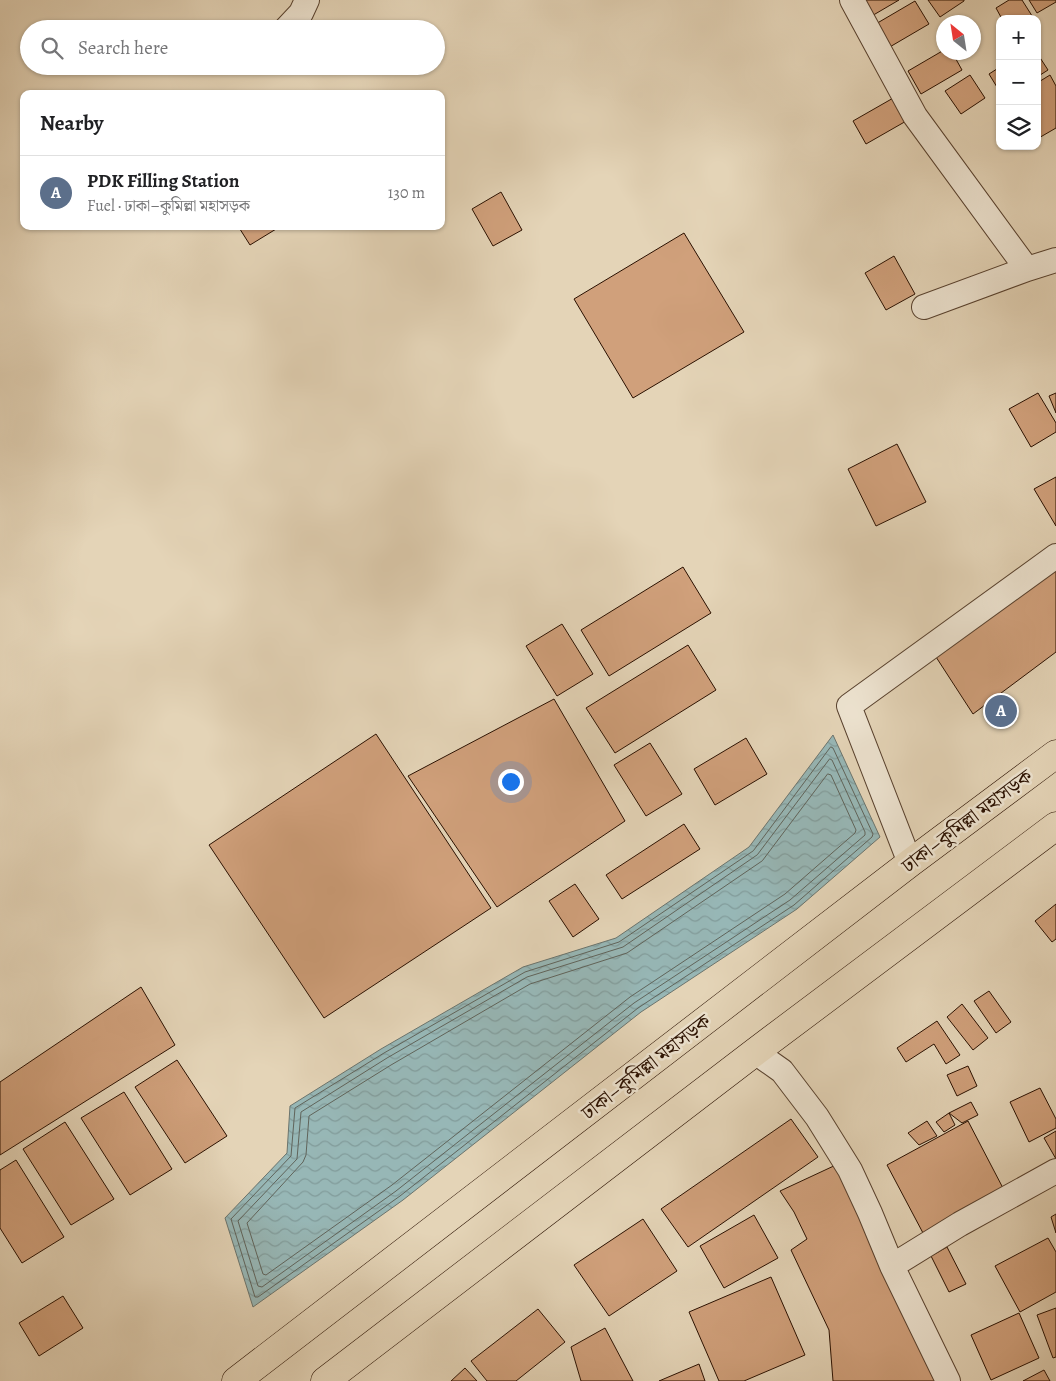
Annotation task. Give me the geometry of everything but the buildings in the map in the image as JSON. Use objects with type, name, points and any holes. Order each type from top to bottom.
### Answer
[{"type":"highway","name":"ঢাকা–কুমিল্লা মহাসড়ক","points":[[236,1381],[910,863],[1056,754]]},
{"type":"highway","points":[[329,1379],[755,1052],[1056,826]]},
{"type":"highway","points":[[215,1381],[289,1340]]},
{"type":"street","points":[[294,20],[301,13],[307,0]]},
{"type":"street","points":[[852,0],[915,116],[1027,269]]},
{"type":"street","points":[[924,306],[1056,260]]},
{"type":"street","points":[[910,863],[849,706],[1056,556]]},
{"type":"street","points":[[755,1052],[782,1071],[817,1117],[850,1170],[892,1266],[948,1381]]},
{"type":"street","points":[[892,1266],[960,1224],[1056,1171]]},
{"type":"water","points":[[833,735],[880,837],[797,909],[641,1012],[403,1200],[253,1307],[225,1218],[287,1153],[290,1106],[381,1049],[523,967],[616,938],[749,847]]},
{"type":"place","name":"PDK Filling Station","points":[[1001,711]]}]
